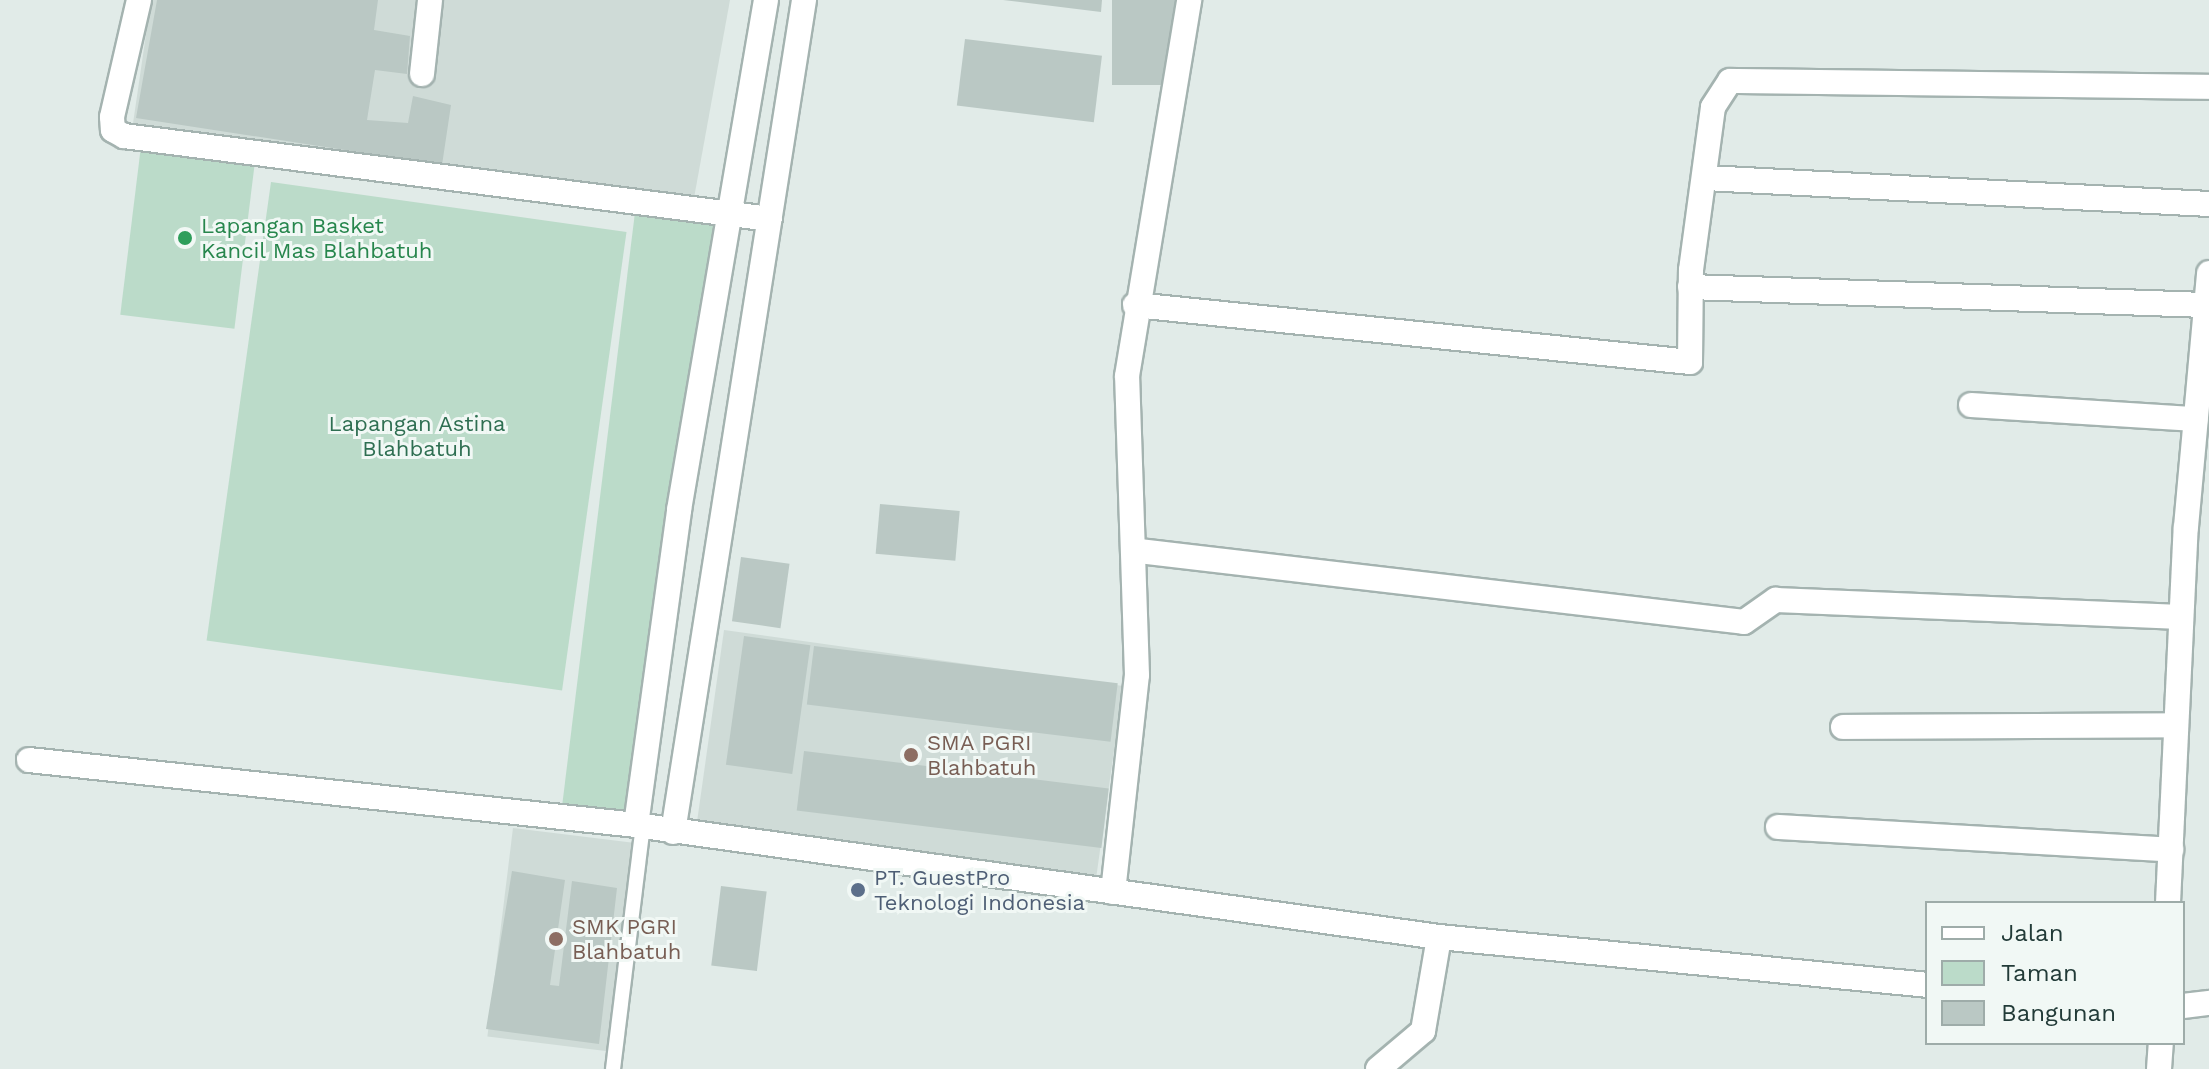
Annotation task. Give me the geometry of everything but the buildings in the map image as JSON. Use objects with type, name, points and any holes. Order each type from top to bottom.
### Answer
[{"type":"street","points":[[139,0],[112,117],[113,130],[124,136],[770,219]]},
{"type":"street","points":[[422,74],[430,0]]},
{"type":"street","points":[[640,826],[729,212],[766,0]]},
{"type":"street","points":[[673,832],[804,0]]},
{"type":"street","points":[[1113,892],[1137,675],[1139,551],[1124,430],[1135,305],[1168,155],[1189,0]]},
{"type":"street","points":[[1135,305],[1690,362],[1690,287],[1714,99],[1730,81],[2209,87]]},
{"type":"street","points":[[1705,178],[2209,204]]},
{"type":"street","points":[[2168,901],[2181,617],[2209,273]]},
{"type":"street","points":[[1690,287],[2206,305]]},
{"type":"street","points":[[1971,405],[2196,419]]},
{"type":"street","points":[[1139,551],[1744,622],[1776,600],[2181,617]]},
{"type":"street","points":[[1843,727],[2176,725]]},
{"type":"street","points":[[29,760],[640,826],[1439,937],[1925,985]]},
{"type":"street","points":[[1778,827],[2171,850]]},
{"type":"street","points":[[1378,1069],[1423,1031],[1439,937]]},
{"type":"street","points":[[2185,1006],[2209,1003]]},
{"type":"street","points":[[2159,1069],[2161,1045]]},
{"type":"lane","points":[[613,1069],[640,826]]},
{"type":"shaded area","points":[[151,0],[730,0],[690,220],[130,144]]},
{"type":"shaded area","name":"SMA PGRI Blahbatuh","points":[[724,630],[1123,686],[1096,881],[697,825]]},
{"type":"shaded area","name":"SMK PGRI Blahbatuh","points":[[513,828],[633,843],[608,1051],[487,1036]]},
{"type":"green space","name":"Lapangan Basket Kancil Mas Blahbatuh","points":[[141,146],[255,160],[234,329],[120,315]]},
{"type":"green space","name":"Lapangan Astina Blahbatuh","points":[[271,182],[627,232],[562,690],[207,640]]},
{"type":"green space","points":[[636,204],[724,215],[650,820],[562,809]]},
{"type":"place","name":"Lapangan Basket Kancil Mas Blahbatuh","points":[[185,238]]},
{"type":"place","name":"SMA PGRI Blahbatuh","points":[[911,755]]},
{"type":"place","name":"PT. GuestPro Teknologi Indonesia","points":[[858,890]]},
{"type":"place","name":"SMK PGRI Blahbatuh","points":[[556,939]]}]
